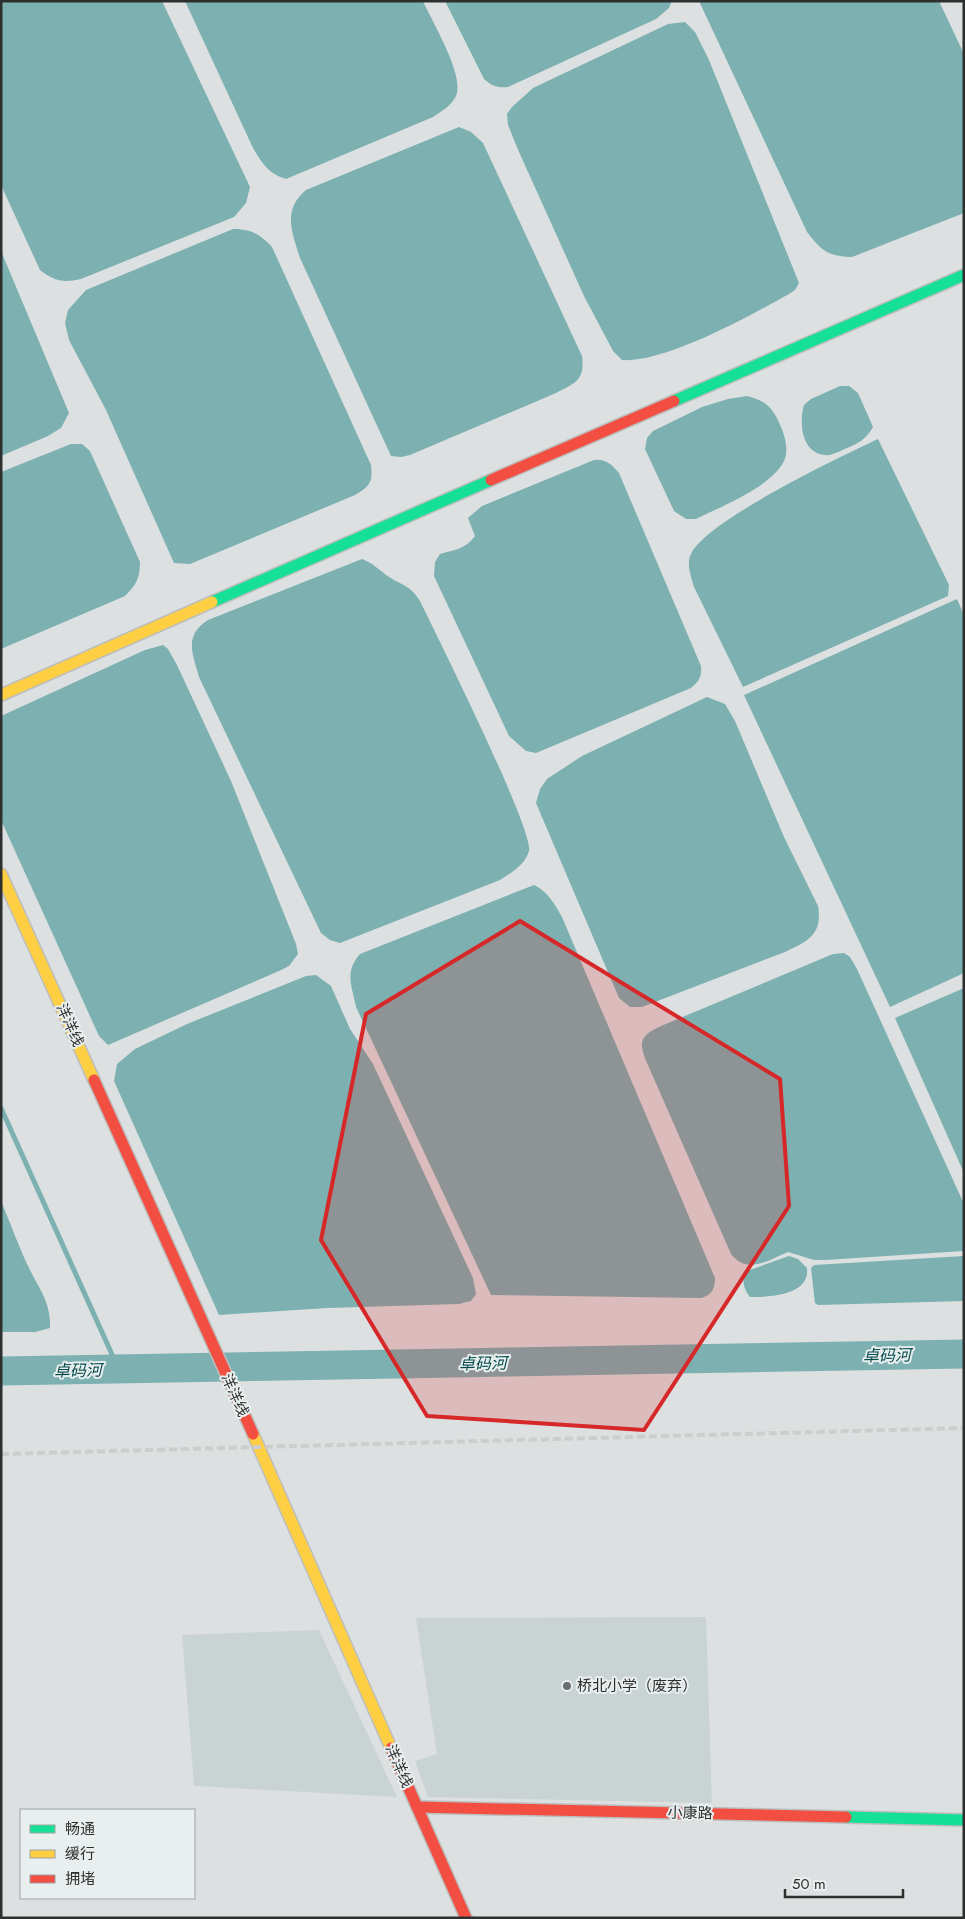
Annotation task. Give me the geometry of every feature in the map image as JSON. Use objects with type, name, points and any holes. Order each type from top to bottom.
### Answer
[{"type":"street","points":[[1,695],[402,518],[964,274]]},
{"type":"street","name":"洋洋线","points":[[1,874],[212,1342],[466,1918]]},
{"type":"street","name":"小康路","points":[[417,1807],[964,1820]]},
{"type":"highlighted area","points":[[520,921],[780,1079],[789,1206],[644,1430],[427,1416],[321,1240],[366,1014]]},
{"type":"shaded area","name":"桥北小学（废弃）","points":[[706,1617],[712,1803],[428,1797],[415,1761],[437,1754],[416,1618]]},
{"type":"shaded area","points":[[319,1630],[397,1797],[194,1786],[182,1635]]},
{"type":"water","points":[[1,1],[162,1],[250,187],[246,203],[234,217],[81,279],[59,280],[50,277],[40,270],[1,185]]},
{"type":"water","points":[[185,1],[423,1],[452,62],[458,87],[456,96],[449,105],[433,117],[286,179],[280,177],[266,167],[253,148]]},
{"type":"water","points":[[445,1],[671,1],[671,3],[669,8],[656,19],[508,87],[498,87],[484,79]]},
{"type":"water","points":[[699,1],[939,1],[964,54],[964,213],[852,257],[831,254],[821,248],[807,232]]},
{"type":"water","points":[[685,22],[695,32],[709,60],[799,283],[795,290],[789,294],[707,336],[661,354],[640,359],[622,360],[613,351],[584,296],[519,152],[508,125],[507,114],[533,88],[668,24]]},
{"type":"water","points":[[459,127],[471,132],[483,143],[582,356],[582,371],[578,380],[556,393],[410,455],[401,457],[391,456],[300,258],[292,230],[291,213],[294,205],[306,190]]},
{"type":"water","points":[[233,229],[255,233],[272,247],[371,465],[371,480],[364,489],[355,495],[190,564],[174,563],[106,410],[69,340],[65,323],[68,310],[86,290]]},
{"type":"water","points":[[1,251],[69,413],[61,428],[48,436],[1,456]]},
{"type":"water","points":[[840,386],[849,386],[858,393],[873,427],[858,442],[836,453],[825,455],[817,453],[806,443],[804,436],[802,412],[804,405],[811,399]]},
{"type":"water","points":[[747,396],[760,400],[769,406],[775,415],[785,439],[786,453],[784,461],[768,479],[745,495],[696,519],[686,519],[674,511],[645,449],[647,438],[653,431],[702,407],[728,399]]},
{"type":"water","points":[[878,439],[949,585],[948,596],[743,687],[694,587],[689,566],[691,554],[702,540],[747,507],[806,474]]},
{"type":"water","points":[[71,444],[82,444],[90,451],[140,562],[138,577],[135,585],[125,596],[1,649],[1,472]]},
{"type":"water","points":[[594,460],[602,460],[608,463],[619,473],[701,666],[701,673],[698,681],[691,688],[536,753],[526,751],[509,736],[434,576],[435,562],[440,554],[468,544],[475,536],[468,518],[482,506]]},
{"type":"water","points":[[362,559],[409,589],[420,601],[501,771],[526,836],[529,851],[521,864],[500,880],[340,943],[330,940],[321,933],[199,677],[192,646],[195,632],[208,620]]},
{"type":"water","points":[[957,599],[964,615],[964,973],[890,1007],[744,695]]},
{"type":"water","points":[[163,645],[168,649],[177,665],[231,781],[296,944],[298,954],[289,966],[279,971],[108,1045],[99,1036],[1,820],[1,716],[145,650]]},
{"type":"water","points":[[707,697],[725,704],[735,721],[784,837],[818,906],[818,923],[816,930],[807,940],[785,952],[642,1007],[630,1007],[619,998],[536,803],[540,789],[547,779],[582,756]]},
{"type":"water","points":[[534,885],[547,895],[562,917],[715,1278],[712,1291],[705,1297],[491,1295],[356,1007],[350,979],[352,967],[360,954]]},
{"type":"water","points":[[844,953],[850,957],[857,969],[964,1204],[964,1251],[825,1260],[814,1260],[788,1252],[766,1262],[751,1265],[744,1264],[731,1254],[647,1063],[642,1049],[643,1040],[645,1036],[661,1026],[833,954]]},
{"type":"water","points":[[316,975],[331,986],[350,1029],[373,1064],[473,1278],[476,1294],[471,1301],[459,1304],[327,1308],[219,1315],[114,1081],[117,1064],[135,1049],[187,1024],[306,976]]},
{"type":"water","points":[[964,988],[964,1173],[895,1018]]},
{"type":"water","points":[[1,1201],[26,1262],[47,1304],[50,1328],[35,1332],[1,1332]]},
{"type":"water","points":[[789,1256],[798,1259],[807,1268],[806,1277],[802,1284],[787,1293],[750,1297],[744,1285],[744,1272]]},
{"type":"water","points":[[964,1256],[964,1301],[818,1305],[815,1303],[811,1268],[814,1265]]},
{"type":"waterway","points":[[1,1108],[119,1370]]},
{"type":"waterway","name":"卓码河","points":[[1,1371],[964,1354]]},
{"type":"railway","points":[[1,1454],[964,1428]]},
{"type":"traffic: fast","points":[[674,401],[964,275]]},
{"type":"traffic: fast","points":[[212,602],[491,480]]},
{"type":"traffic: fast","points":[[846,1817],[964,1820]]},
{"type":"traffic: slow","points":[[1,695],[212,602]]},
{"type":"traffic: slow","points":[[1,874],[94,1080]]},
{"type":"traffic: slow","points":[[253,1434],[391,1748]]},
{"type":"traffic: jam","points":[[491,480],[674,401]]},
{"type":"traffic: jam","points":[[94,1080],[253,1434]]},
{"type":"traffic: jam","points":[[391,1748],[466,1918]]},
{"type":"traffic: jam","points":[[417,1807],[846,1817]]},
{"type":"place","name":"桥北小学（废弃）","points":[[567,1686]]}]
